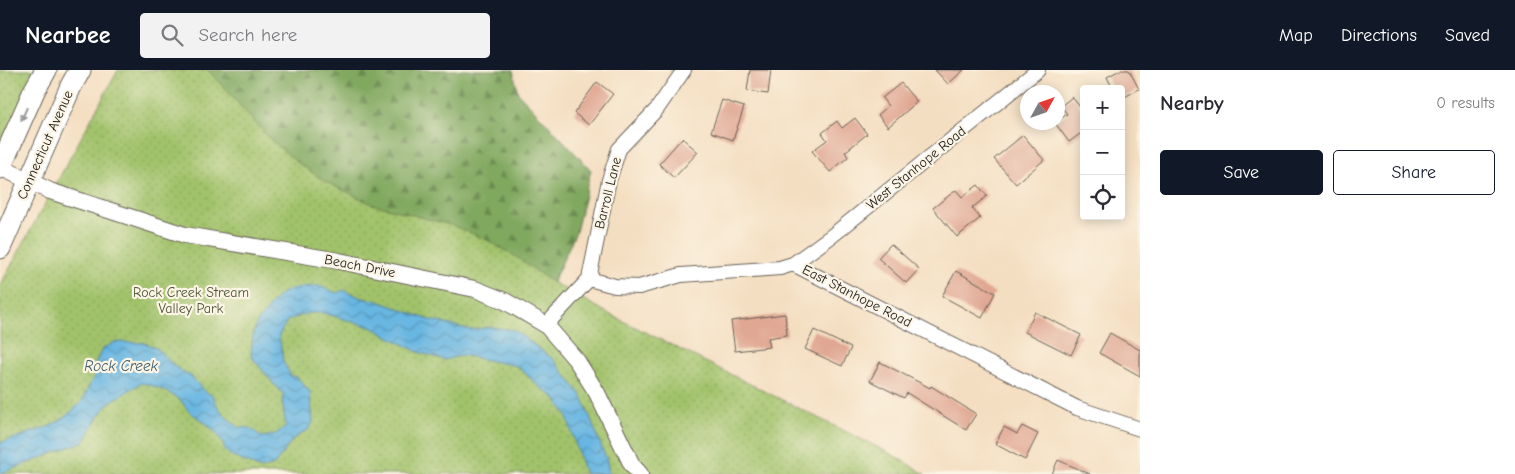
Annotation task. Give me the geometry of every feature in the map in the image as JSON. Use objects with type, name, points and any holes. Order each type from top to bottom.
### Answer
[{"type":"main road","points":[[0,167],[46,70]]},
{"type":"main road","name":"Connecticut Avenue","points":[[0,248],[71,86],[80,70]]},
{"type":"street","name":"Barroll Lane","points":[[589,279],[609,180],[619,149],[657,109],[684,70]]},
{"type":"street","name":"West Stanhope Road","points":[[793,264],[833,235],[1038,70]]},
{"type":"street","name":"Beach Drive","points":[[0,167],[50,191],[185,235],[339,261],[476,289],[505,301],[546,325],[578,361],[597,393],[632,465],[640,474]]},
{"type":"street","name":"East Stanhope Road","points":[[589,279],[615,286],[639,287],[681,275],[780,268],[793,264],[1077,408],[1140,429]]},
{"type":"street","points":[[546,325],[589,279]]},
{"type":"green space","points":[[0,70],[36,70],[0,151]]},
{"type":"green space","name":"Rock Creek Stream Valley Park","points":[[118,70],[208,70],[271,140],[297,162],[326,182],[372,204],[454,226],[487,240],[518,258],[547,279],[613,316],[893,455],[925,474],[0,474],[0,286]]},
{"type":"green space","points":[[144,70],[513,70],[518,93],[591,170],[576,232],[553,282],[528,286],[371,259]]},
{"type":"water","name":"Rock Creek","points":[[319,286],[337,293],[343,290],[430,320],[471,330],[491,327],[514,330],[553,359],[582,396],[607,461],[609,474],[585,474],[566,414],[553,396],[541,388],[517,366],[462,355],[445,360],[418,352],[371,327],[323,313],[309,313],[288,320],[279,335],[283,361],[291,376],[297,377],[310,392],[313,422],[308,430],[293,439],[274,465],[261,469],[232,456],[225,451],[216,433],[189,411],[179,399],[163,390],[141,383],[110,402],[97,418],[85,441],[0,474],[0,443],[50,426],[64,418],[81,403],[96,372],[96,362],[102,349],[115,342],[145,343],[156,348],[178,369],[191,376],[203,390],[213,396],[220,410],[232,422],[241,428],[250,428],[262,437],[274,435],[286,427],[282,400],[284,394],[251,356],[256,325],[271,304],[282,293],[294,288]]},
{"type":"building","points":[[750,70],[771,70],[768,94],[747,91]]},
{"type":"building","points":[[935,70],[964,70],[948,84]]},
{"type":"building","points":[[1120,70],[1129,70],[1139,89],[1125,97],[1125,85],[1111,85],[1107,77]]},
{"type":"building","points":[[597,82],[613,94],[589,125],[574,113]]},
{"type":"building","points":[[901,83],[917,102],[888,127],[878,115],[888,106],[882,98]]},
{"type":"building","points":[[1072,97],[1080,107],[1080,134],[1069,142],[1060,130],[1065,130],[1065,116],[1067,114],[1065,111],[1065,103]]},
{"type":"building","points":[[722,100],[744,107],[733,140],[711,132]]},
{"type":"building","points":[[855,118],[867,134],[845,152],[848,157],[830,172],[812,151],[827,140],[822,133],[837,121],[842,128]]},
{"type":"building","points":[[1023,135],[1044,160],[1016,184],[994,159]]},
{"type":"building","points":[[682,138],[698,152],[674,178],[659,164]]},
{"type":"building","points":[[978,185],[987,196],[972,208],[980,218],[957,237],[933,208],[956,190],[962,197]]},
{"type":"building","points":[[891,244],[919,269],[906,283],[878,258]]},
{"type":"building","points":[[956,271],[995,293],[982,318],[942,296]]},
{"type":"building","points":[[1035,312],[1081,335],[1071,355],[1025,332]]},
{"type":"building","points":[[785,314],[787,335],[768,338],[770,347],[735,351],[731,321]]},
{"type":"building","points":[[814,330],[851,348],[842,366],[805,349]]},
{"type":"building","points":[[1110,333],[1140,350],[1140,376],[1099,353]]},
{"type":"building","points":[[880,362],[930,388],[931,386],[976,414],[966,430],[907,393],[904,398],[870,381]]},
{"type":"building","points":[[1022,426],[1038,434],[1025,460],[995,444],[1004,427],[1017,434]]},
{"type":"building","points":[[1058,460],[1090,474],[1052,474]]}]
